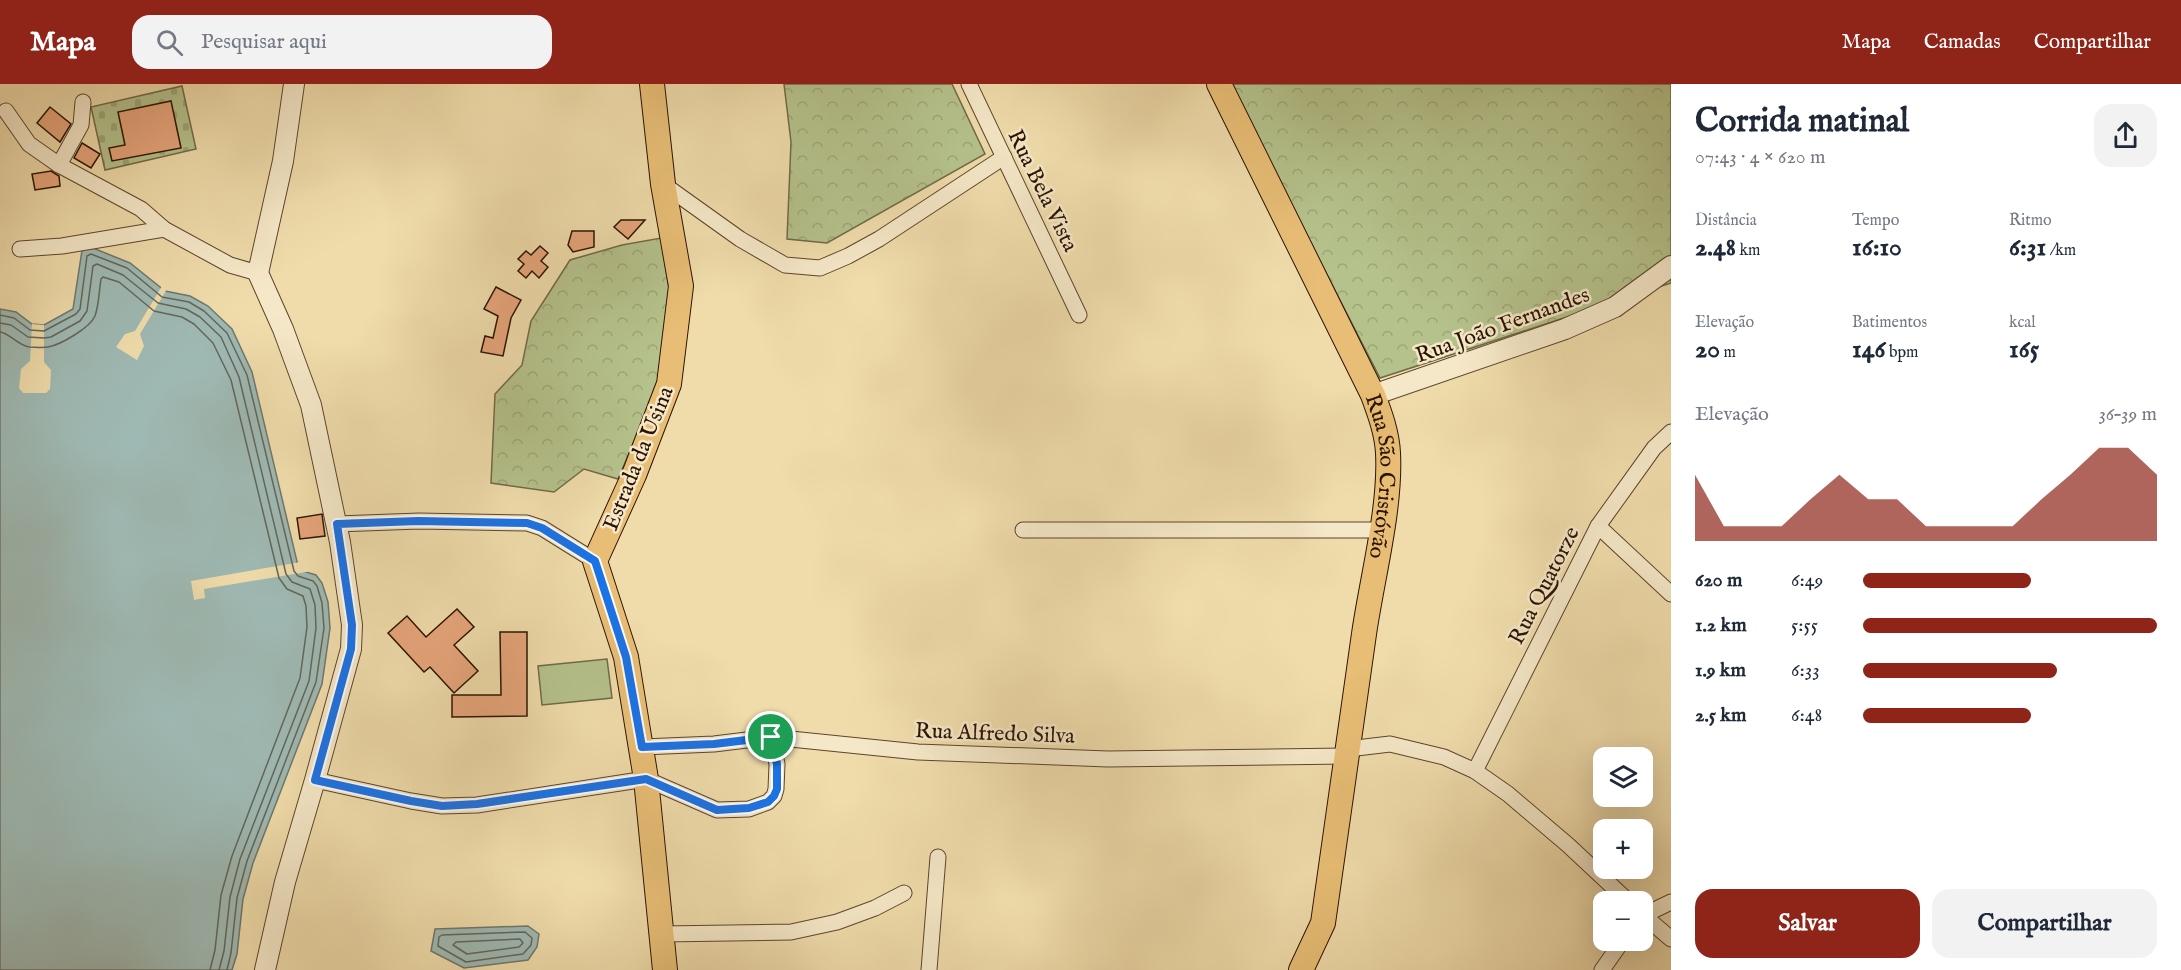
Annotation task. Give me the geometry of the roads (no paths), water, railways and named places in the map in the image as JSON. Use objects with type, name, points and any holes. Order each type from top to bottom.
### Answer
[{"type":"main road","name":"Estrada da Usina","points":[[595,561],[634,475],[669,384],[681,286],[663,184],[652,84]]},
{"type":"main road","name":"Rua São Cristóvão","points":[[1219,84],[1373,396],[1381,417],[1388,452],[1381,530],[1323,923],[1301,970]]},
{"type":"main road","points":[[595,561],[626,657],[642,747],[665,970]]},
{"type":"street","points":[[266,970],[285,882],[351,649],[352,625],[337,524],[311,405],[283,329],[258,273],[283,161],[294,84]]},
{"type":"street","name":"Rua Bela Vista","points":[[969,84],[1079,315]]},
{"type":"street","points":[[58,165],[81,126],[83,102]]},
{"type":"street","points":[[6,111],[29,144],[58,165],[141,209],[164,229],[230,266],[258,273]]},
{"type":"street","points":[[663,184],[740,239],[785,265],[820,268],[879,240],[1004,157]]},
{"type":"street","points":[[20,249],[62,246],[164,229]]},
{"type":"street","name":"Rua João Fernandes","points":[[1373,396],[1565,329],[1614,307],[1671,266]]},
{"type":"street","name":"Rua Quatorze","points":[[1474,771],[1598,526],[1654,448],[1671,432]]},
{"type":"street","points":[[337,524],[418,521],[527,523],[542,528],[595,561]]},
{"type":"street","points":[[1598,526],[1671,594]]},
{"type":"street","points":[[1023,530],[1381,530]]},
{"type":"street","points":[[315,780],[442,806],[477,804],[646,779],[717,810],[749,808],[763,804],[774,796],[777,789],[777,764],[771,737]]},
{"type":"street","name":"Rua Alfredo Silva","points":[[642,747],[714,744],[771,737],[918,752],[1096,758],[1347,753],[1390,744],[1444,757],[1474,771],[1508,794],[1617,891]]},
{"type":"street","points":[[929,970],[938,857]]},
{"type":"street","points":[[662,934],[791,932],[837,922],[875,908],[904,893]]},
{"type":"street","points":[[1653,910],[1671,902]]},
{"type":"street","points":[[1653,924],[1671,939]]},
{"type":"street","points":[[1602,970],[1615,951]]},
{"type":"water","points":[[83,244],[130,263],[165,291],[190,296],[208,306],[232,329],[252,372],[299,570],[316,575],[322,583],[328,602],[330,628],[322,684],[253,863],[243,899],[237,954],[232,970],[0,970],[0,309],[16,312],[32,324],[44,325],[73,309]]},
{"type":"water","points":[[528,926],[539,934],[537,947],[528,960],[464,968],[431,951],[435,929]]}]
